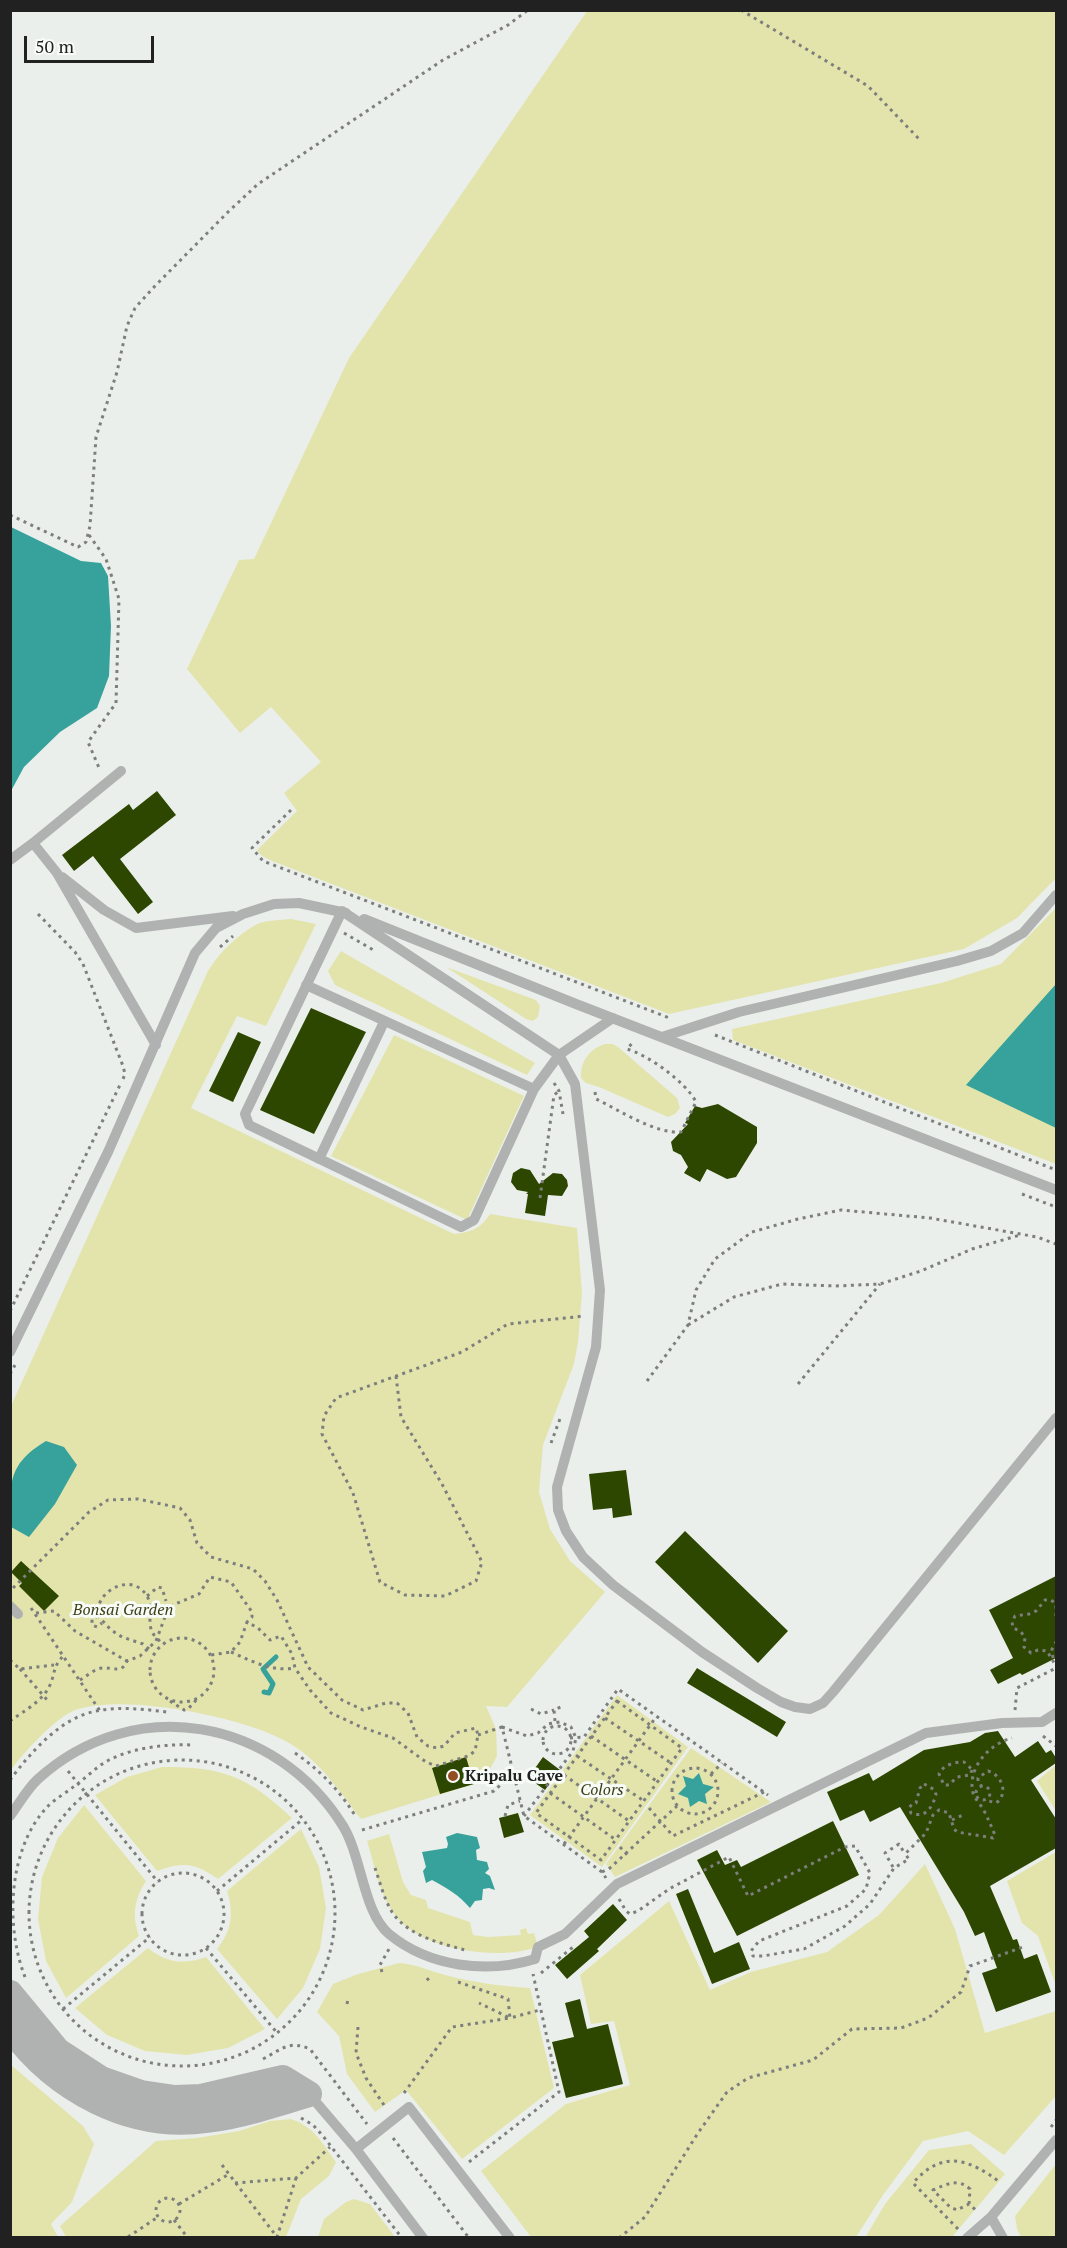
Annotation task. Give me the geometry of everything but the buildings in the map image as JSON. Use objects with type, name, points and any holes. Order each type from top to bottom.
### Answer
[{"type":"street","points":[[19,1989],[58,2051],[101,2079],[141,2093],[175,2098],[201,2097],[284,2078],[309,2094]]},
{"type":"street","points":[[10,2028],[52,2075],[83,2095],[129,2115],[164,2122],[207,2120],[309,2094]]},
{"type":"lane","points":[[10,860],[121,771]]},
{"type":"lane","points":[[33,843],[57,873],[156,1045]]},
{"type":"lane","points":[[57,873],[104,910],[136,928],[243,914]]},
{"type":"lane","points":[[662,1037],[739,1012],[991,951],[1023,933],[1056,896]]},
{"type":"lane","points":[[10,1352],[75,1223],[195,953],[216,928],[243,914],[274,904],[290,903],[342,911],[1056,1190]]},
{"type":"lane","points":[[342,911],[245,1114],[249,1125],[461,1227],[474,1221],[534,1089],[559,1055],[613,1018]]},
{"type":"lane","points":[[342,911],[559,1055],[575,1084],[600,1290],[596,1347],[557,1487],[558,1510],[566,1531],[583,1557],[614,1585],[702,1652],[765,1693],[795,1707],[810,1709],[823,1703],[1056,1418]]},
{"type":"lane","points":[[306,985],[534,1089]]},
{"type":"lane","points":[[319,1159],[384,1022]]},
{"type":"lane","points":[[10,1816],[37,1780],[73,1753],[114,1735],[158,1727],[202,1728],[246,1740],[285,1762],[318,1791],[344,1828],[361,1870],[373,1913],[387,1932],[405,1946],[434,1959],[462,1965],[494,1967],[536,1959],[538,1947],[565,1934],[617,1884],[926,1733],[1002,1723],[1042,1722],[1056,1713]]},
{"type":"lane","points":[[309,2094],[356,2149],[423,2238]]},
{"type":"lane","points":[[356,2149],[381,2122],[409,2107],[510,2238]]},
{"type":"lane","points":[[964,2235],[991,2217],[1056,2140]]},
{"type":"lane","points":[[991,2217],[1003,2238]]},
{"type":"path","points":[[10,515],[78,547],[86,542],[89,535],[96,437],[117,372],[121,344],[135,308],[169,271],[258,184],[443,60],[508,25],[528,10]]},
{"type":"path","points":[[741,10],[868,86],[919,139]]},
{"type":"path","points":[[89,535],[106,559],[118,599],[116,703],[88,742],[106,783]]},
{"type":"path","points":[[291,810],[252,848],[263,861],[1056,1170]]},
{"type":"path","points":[[10,1311],[125,1074],[83,964],[75,952],[38,914]]},
{"type":"path","points":[[595,1092],[596,1099],[650,1125],[671,1133],[681,1132],[696,1102],[680,1081],[636,1051],[627,1049],[634,1041]]},
{"type":"path","points":[[540,1198],[554,1095],[559,1091]]},
{"type":"path","points":[[1012,1190],[1056,1207]]},
{"type":"path","points":[[688,1325],[696,1290],[715,1258],[752,1232],[798,1219],[841,1210],[930,1218],[1022,1234],[1056,1244]]},
{"type":"path","points":[[647,1381],[688,1325],[734,1297],[782,1284],[836,1286],[880,1284],[921,1271],[972,1249],[1022,1234]]},
{"type":"path","points":[[798,1384],[880,1284]]},
{"type":"path","points":[[396,1376],[401,1417],[442,1484],[482,1562],[476,1581],[445,1596],[405,1595],[380,1582],[353,1493],[322,1434],[324,1416],[336,1398],[396,1376],[462,1352],[508,1324],[598,1315]]},
{"type":"path","points":[[13,1588],[89,1512],[108,1500],[138,1499],[180,1508],[190,1520],[197,1543],[210,1557],[253,1569],[265,1581],[277,1600],[308,1667],[342,1700],[363,1710],[387,1703],[397,1703],[408,1713],[417,1737],[428,1746],[437,1748],[444,1746],[455,1733],[476,1728],[478,1735],[475,1751],[468,1756],[436,1766],[426,1762],[393,1738],[331,1713],[310,1690],[295,1668],[292,1654],[281,1636],[270,1640],[258,1628],[247,1622]]},
{"type":"path","points":[[80,1680],[99,1669],[119,1670],[128,1661],[149,1650],[158,1638],[168,1609],[199,1594],[210,1577],[231,1582],[252,1611],[252,1617],[247,1622],[240,1642],[231,1652]]},
{"type":"path","points":[[149,1650],[143,1644],[122,1637],[102,1623],[98,1616],[99,1603],[112,1588],[132,1586],[147,1596],[150,1605],[151,1629],[162,1644]]},
{"type":"path","points":[[147,1596],[158,1587],[162,1588],[166,1601]]},
{"type":"path","points":[[988,1798],[978,1799],[973,1794],[973,1771],[969,1764],[955,1762],[941,1770],[939,1774],[944,1785],[949,1785],[957,1777],[970,1775],[973,1771],[986,1752],[1004,1740],[1019,1735],[1017,1688],[1056,1667],[1047,1651],[1038,1650],[1030,1653],[1024,1647],[1025,1637],[1013,1628],[1012,1622],[1015,1616],[1036,1611],[1046,1600],[1051,1600],[1056,1604],[1056,1616]]},
{"type":"path","points":[[10,1780],[52,1733],[81,1717],[100,1711],[36,1612],[54,1611],[75,1631],[128,1661]]},
{"type":"path","points":[[98,1616],[92,1619],[92,1625],[97,1627],[102,1623]]},
{"type":"path","points":[[189,1638],[198,1642],[211,1655],[214,1666],[213,1678],[208,1688],[188,1709],[184,1710],[159,1694],[153,1685],[150,1663],[154,1652],[162,1644],[170,1639],[189,1638]]},
{"type":"path","points":[[1053,1660],[1052,1649],[1056,1642]]},
{"type":"path","points":[[211,1655],[231,1652],[272,1668],[282,1670],[295,1668]]},
{"type":"path","points":[[10,1721],[43,1696],[50,1685],[54,1665],[64,1655]]},
{"type":"path","points":[[10,1660],[49,1702]]},
{"type":"path","points":[[20,1669],[54,1665]]},
{"type":"path","points":[[570,1738],[584,1737],[618,1689],[780,1804]]},
{"type":"path","points":[[169,1700],[191,1701],[201,1696]]},
{"type":"path","points":[[617,1701],[682,1748],[601,1860],[536,1813],[605,1718],[617,1701]]},
{"type":"path","points":[[531,1709],[541,1714],[562,1706]]},
{"type":"path","points":[[554,1710],[555,1724]]},
{"type":"path","points":[[564,1844],[656,1716]]},
{"type":"path","points":[[605,1718],[671,1763]]},
{"type":"path","points":[[478,1735],[502,1727],[527,1736],[538,1733],[548,1724],[566,1724],[571,1727],[576,1737],[573,1751],[524,1816]]},
{"type":"path","points":[[555,1724],[547,1730],[543,1738],[548,1751],[557,1754],[566,1750],[570,1738]]},
{"type":"path","points":[[555,1724],[563,1728],[570,1738]]},
{"type":"path","points":[[502,1727],[524,1816],[603,1872],[630,1914],[669,1889],[729,1857],[748,1896],[845,1847],[855,1846],[870,1873],[866,1889],[847,1906],[759,1941],[751,1951],[753,1956],[763,1956],[804,1949],[845,1926],[870,1904],[894,1868],[909,1859],[899,1844],[885,1853],[894,1868]]},
{"type":"path","points":[[591,1737],[658,1782]]},
{"type":"path","points":[[19,1989],[12,1913],[17,1872],[30,1831],[47,1807],[103,1764],[127,1753],[162,1745],[199,1745]]},
{"type":"path","points":[[577,1756],[644,1801]]},
{"type":"path","points":[[159,1761],[200,1761],[239,1770],[274,1790],[303,1819],[323,1853],[334,1891],[334,1931],[324,1970],[305,2004],[278,2034],[243,2054],[205,2065],[165,2066],[126,2057],[91,2037],[63,2010],[48,1987],[37,1963],[31,1937],[29,1911],[40,1858],[51,1834],[86,1794],[120,1773],[159,1761]]},
{"type":"path","points":[[61,1762],[158,1882]]},
{"type":"path","points":[[711,1774],[722,1763]]},
{"type":"path","points":[[697,1767],[711,1774],[717,1787],[717,1795],[711,1808],[697,1814],[676,1806],[671,1791],[672,1783],[682,1771],[697,1767]]},
{"type":"path","points":[[988,1771],[993,1772],[1002,1785],[1004,1794],[1002,1799],[996,1803],[989,1801],[988,1798],[989,1791],[982,1787],[978,1778],[988,1771]]},
{"type":"path","points":[[362,1830],[494,1791],[514,1772]]},
{"type":"path","points":[[564,1775],[629,1821]]},
{"type":"path","points":[[924,1784],[935,1790],[936,1795],[929,1809],[917,1816],[911,1813],[909,1808],[916,1803],[920,1788],[924,1784]]},
{"type":"path","points":[[906,1854],[926,1833],[933,1815],[939,1810],[946,1811],[957,1832],[993,1838],[995,1835],[978,1799],[977,1790],[982,1787]]},
{"type":"path","points":[[649,1808],[673,1836],[764,1792]]},
{"type":"path","points":[[550,1794],[616,1840]]},
{"type":"path","points":[[505,1816],[508,1805],[520,1801]]},
{"type":"path","points":[[603,1872],[676,1806]]},
{"type":"path","points":[[929,1809],[933,1815]]},
{"type":"path","points":[[952,1820],[963,1815]]},
{"type":"path","points":[[217,1891],[303,1819]]},
{"type":"path","points":[[620,1847],[630,1858]]},
{"type":"path","points":[[373,1861],[387,1900],[400,1920],[413,1931],[439,1944],[470,1951]]},
{"type":"path","points":[[183,1873],[196,1875],[208,1881],[217,1891],[223,1902],[224,1915],[222,1928],[216,1939],[206,1948],[182,1955],[170,1953],[158,1947],[144,1926],[142,1914],[144,1902],[158,1882],[170,1875],[183,1873]]},
{"type":"path","points":[[63,2010],[150,1937]]},
{"type":"path","points":[[385,1944],[397,1952]]},
{"type":"path","points":[[523,1976],[543,1972],[575,1945]]},
{"type":"path","points":[[619,2238],[645,2217],[698,2133],[728,2092],[748,2078],[813,2060],[852,2029],[901,2028],[928,2018],[961,1992],[970,1966],[1026,1946]]},
{"type":"path","points":[[382,1972],[380,1965],[390,1947]]},
{"type":"path","points":[[206,1948],[278,2034]]},
{"type":"path","points":[[456,1989],[460,1974]]},
{"type":"path","points":[[458,2170],[559,2092],[533,1974]]},
{"type":"path","points":[[427,1978],[431,1984]]},
{"type":"path","points":[[458,1982],[508,1999],[510,2018]]},
{"type":"path","points":[[347,2004],[348,1999]]},
{"type":"path","points":[[479,2003],[510,2018]]},
{"type":"path","points":[[399,2101],[452,2027],[510,2018],[541,2010]]},
{"type":"path","points":[[358,2027],[356,2053],[366,2078],[387,2110]]},
{"type":"path","points":[[259,2062],[290,2044],[310,2049],[367,2124],[381,2122]]},
{"type":"path","points":[[381,2122],[387,2110],[393,2105]]},
{"type":"path","points":[[381,2122],[469,2238]]},
{"type":"path","points":[[222,2165],[277,2237],[296,2178],[330,2147]]},
{"type":"path","points":[[964,2235],[913,2182],[922,2173],[941,2162],[958,2160],[984,2170],[1001,2183]]},
{"type":"path","points":[[179,2204],[229,2174]]},
{"type":"path","points":[[235,2183],[296,2178]]},
{"type":"path","points":[[960,2182],[970,2189],[969,2204],[957,2210],[950,2207],[933,2190],[948,2183],[960,2182]]},
{"type":"path","points":[[170,2198],[179,2204],[180,2211],[174,2220],[168,2222],[158,2217],[156,2209],[162,2200],[170,2198]]},
{"type":"path","points":[[969,2204],[978,2212]]},
{"type":"path","points":[[128,2237],[158,2217]]},
{"type":"path","points":[[174,2220],[188,2238]]},
{"type":"green space","points":[[587,11],[1056,11],[1056,878],[1017,918],[964,949],[669,1014],[272,861],[262,856],[257,850],[297,811],[284,793],[321,762],[271,707],[240,733],[187,669],[239,560],[254,559],[349,358]]},
{"type":"green space","points":[[1056,908],[1056,1164],[733,1040],[732,1029],[941,983],[1001,964]]},
{"type":"green space","name":"Bonsai Garden","points":[[291,919],[316,924],[266,1026],[237,1016],[191,1108],[454,1234],[475,1229],[490,1214],[577,1228],[582,1293],[578,1342],[574,1364],[543,1445],[539,1492],[550,1529],[570,1561],[605,1592],[507,1707],[486,1706],[496,1729],[497,1756],[486,1777],[474,1784],[361,1819],[320,1768],[289,1743],[243,1724],[182,1710],[120,1704],[94,1706],[73,1711],[39,1738],[11,1770],[11,1406],[208,971],[217,958],[242,933],[257,924]]},
{"type":"green space","points":[[341,951],[535,1063],[527,1075],[335,985],[328,971]]},
{"type":"green space","points":[[446,967],[536,1000],[540,1006],[538,1017],[533,1021],[526,1019]]},
{"type":"green space","points":[[394,1035],[524,1096],[467,1220],[331,1156]]},
{"type":"green space","points":[[605,1044],[618,1047],[677,1098],[680,1108],[675,1114],[668,1117],[586,1083],[581,1078],[582,1067],[587,1057],[594,1049]]},
{"type":"green space","name":"Colors","points":[[617,1695],[688,1747],[602,1867],[530,1815]]},
{"type":"green space","points":[[691,1748],[771,1802],[615,1877],[606,1864]]},
{"type":"green space","points":[[1056,1765],[1056,1811],[1037,1781]]},
{"type":"green space","points":[[162,1767],[202,1769],[233,1777],[261,1792],[292,1818],[218,1879],[189,1865],[157,1871],[95,1795],[127,1777]]},
{"type":"green space","points":[[84,1805],[146,1881],[135,1908],[135,1921],[139,1936],[66,1998],[46,1961],[38,1919],[42,1877],[58,1838]]},
{"type":"green space","points":[[301,1829],[319,1867],[326,1908],[320,1949],[303,1988],[277,2019],[217,1949],[229,1928],[231,1907],[227,1891]]},
{"type":"green space","points":[[389,1834],[403,1882],[411,1895],[426,1900],[428,1908],[470,1922],[473,1935],[488,1937],[521,1935],[520,1930],[526,1928],[528,1934],[534,1933],[538,1947],[502,1953],[459,1949],[439,1944],[404,1925],[392,1911],[384,1895],[367,1841]]},
{"type":"green space","points":[[1056,1852],[1056,1986],[1038,1936],[1022,1923],[1007,1881]]},
{"type":"green space","points":[[925,1864],[955,1929],[985,2033],[1056,2011],[1056,2096],[1004,2155],[968,2131],[923,2141],[883,2195],[856,2237],[531,2237],[481,2171],[566,2104],[630,2085],[614,2021],[591,2024],[580,1975],[669,1901],[710,1990],[751,1972],[827,1952],[879,1915]]},
{"type":"green space","points":[[148,1948],[169,1960],[183,1962],[206,1957],[265,2029],[228,2048],[187,2055],[145,2051],[107,2035],[75,2008]]},
{"type":"green space","points":[[399,1963],[469,1981],[530,1988],[554,2088],[462,2159],[406,2090],[375,2112],[347,2074],[339,2036],[317,2012],[333,1984],[358,1974]]},
{"type":"green space","points":[[11,2065],[83,2126],[94,2144],[72,2202],[51,2224],[58,2237],[11,2237]]},
{"type":"green space","points":[[291,2119],[312,2131],[336,2162],[329,2176],[301,2199],[286,2237],[66,2237],[60,2226],[156,2141],[197,2138],[239,2131],[270,2121]]},
{"type":"green space","points":[[971,2144],[1005,2174],[952,2237],[865,2238],[885,2204],[929,2150]]},
{"type":"green space","points":[[1056,2164],[1056,2237],[1021,2237],[1015,2216]]},
{"type":"green space","points":[[354,2199],[370,2204],[395,2237],[318,2237],[324,2219],[346,2202]]},
{"type":"water","points":[[11,527],[81,561],[101,563],[108,576],[111,626],[109,676],[97,708],[60,732],[24,767],[11,791]]},
{"type":"water","points":[[1056,984],[1056,1128],[966,1085]]},
{"type":"water","points":[[46,1441],[64,1447],[77,1465],[55,1504],[29,1537],[11,1527],[11,1488],[17,1468],[33,1450]]},
{"type":"water","points":[[699,1773],[703,1784],[714,1787],[705,1794],[707,1804],[699,1801],[690,1807],[688,1798],[678,1794],[686,1786],[683,1776],[693,1779]]},
{"type":"water","points":[[457,1833],[477,1837],[480,1848],[476,1850],[477,1860],[487,1862],[489,1869],[485,1873],[490,1876],[495,1890],[483,1889],[482,1900],[475,1901],[470,1908],[443,1886],[432,1880],[426,1883],[423,1871],[426,1867],[422,1852],[447,1848],[446,1837]]},
{"type":"waterway","points":[[264,1692],[269,1693],[273,1684],[263,1669],[276,1657]]},
{"type":"place","name":"Kripalu Cave","points":[[453,1776]]}]
